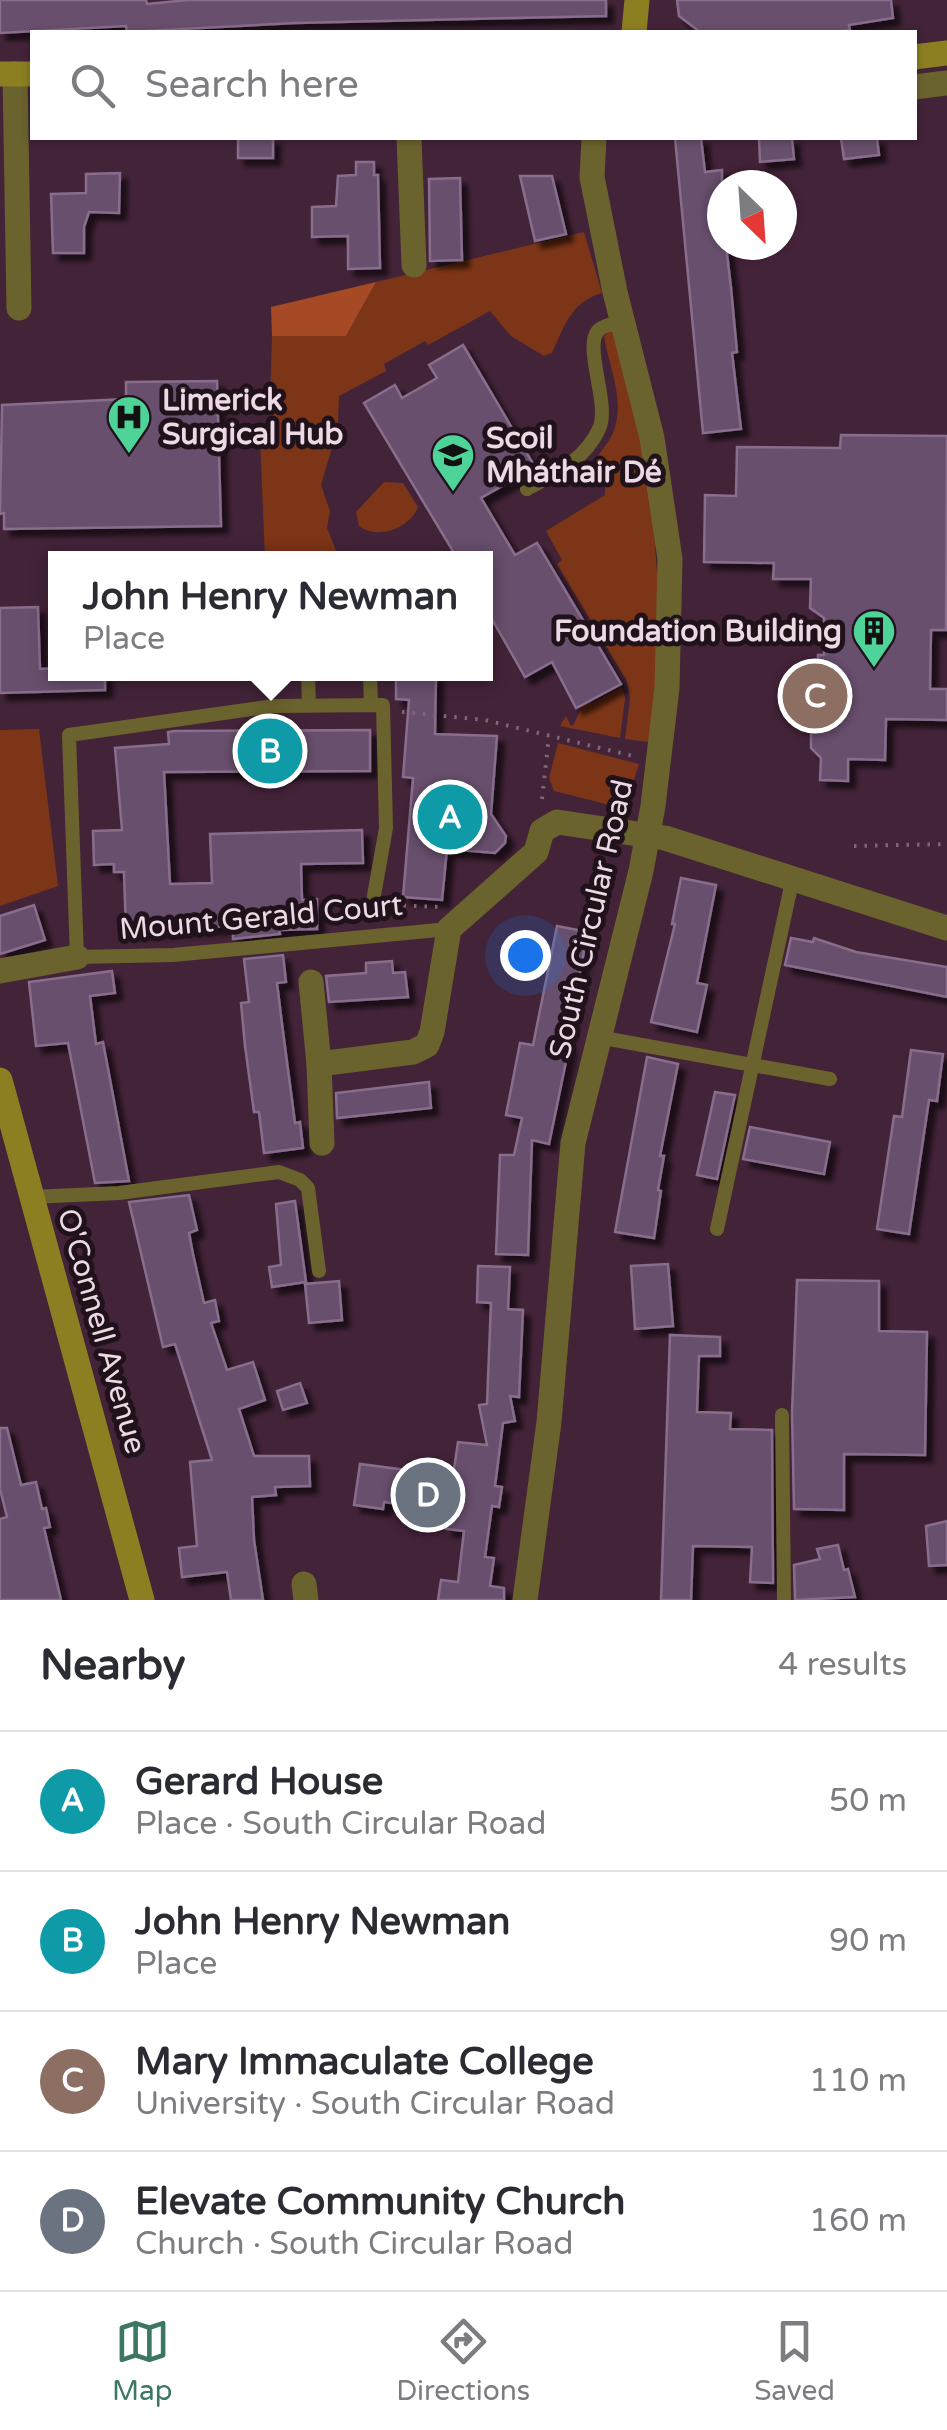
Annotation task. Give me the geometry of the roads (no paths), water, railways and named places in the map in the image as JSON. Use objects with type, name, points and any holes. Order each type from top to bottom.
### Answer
[{"type":"main road","points":[[634,30],[637,0]]},
{"type":"main road","points":[[917,57],[947,53]]},
{"type":"main road","name":"O'Connell Avenue","points":[[0,1080],[7,1130],[31,1198],[142,1600]]},
{"type":"street","points":[[16,74],[9,251],[19,308]]},
{"type":"street","points":[[917,87],[947,83]]},
{"type":"street","points":[[408,140],[414,266]]},
{"type":"street","name":"South Circular Road","points":[[525,1600],[549,1422],[573,1143],[627,930],[665,719],[670,559],[652,438],[592,178],[594,140]]},
{"type":"street","points":[[319,1064],[413,1052],[426,1045],[432,1032],[449,929],[536,852],[542,831],[557,822],[646,834],[793,876],[947,928]]},
{"type":"street","points":[[0,971],[77,958]]},
{"type":"street","points":[[311,982],[322,1143]]},
{"type":"lane","points":[[527,489],[579,459],[600,427],[594,336],[600,328],[622,320]]},
{"type":"lane","points":[[308,681],[309,706]]},
{"type":"lane","points":[[371,681],[386,828],[373,901]]},
{"type":"lane","points":[[77,958],[68,735],[274,706],[377,708]]},
{"type":"lane","points":[[717,1229],[793,876]]},
{"type":"lane","name":"Mount Gerald Court","points":[[77,958],[173,954],[449,929]]},
{"type":"lane","points":[[598,1037],[830,1079]]},
{"type":"lane","points":[[31,1198],[120,1193],[279,1172],[300,1180],[308,1188],[319,1272]]},
{"type":"lane","points":[[782,1415],[784,1600]]},
{"type":"place","name":"Limerick Surgical Hub","points":[[129,455]]},
{"type":"place","name":"Scoil Mháthair Dé","points":[[453,493]]},
{"type":"place","name":"Foundation Building","points":[[874,669]]},
{"type":"place","name":"Mary Immaculate College","points":[[815,696]]},
{"type":"place","name":"John Henry Newman","points":[[270,751]]},
{"type":"place","name":"Gerard House","points":[[450,817]]},
{"type":"place","name":"Elevate Community Church","points":[[428,1495]]}]
